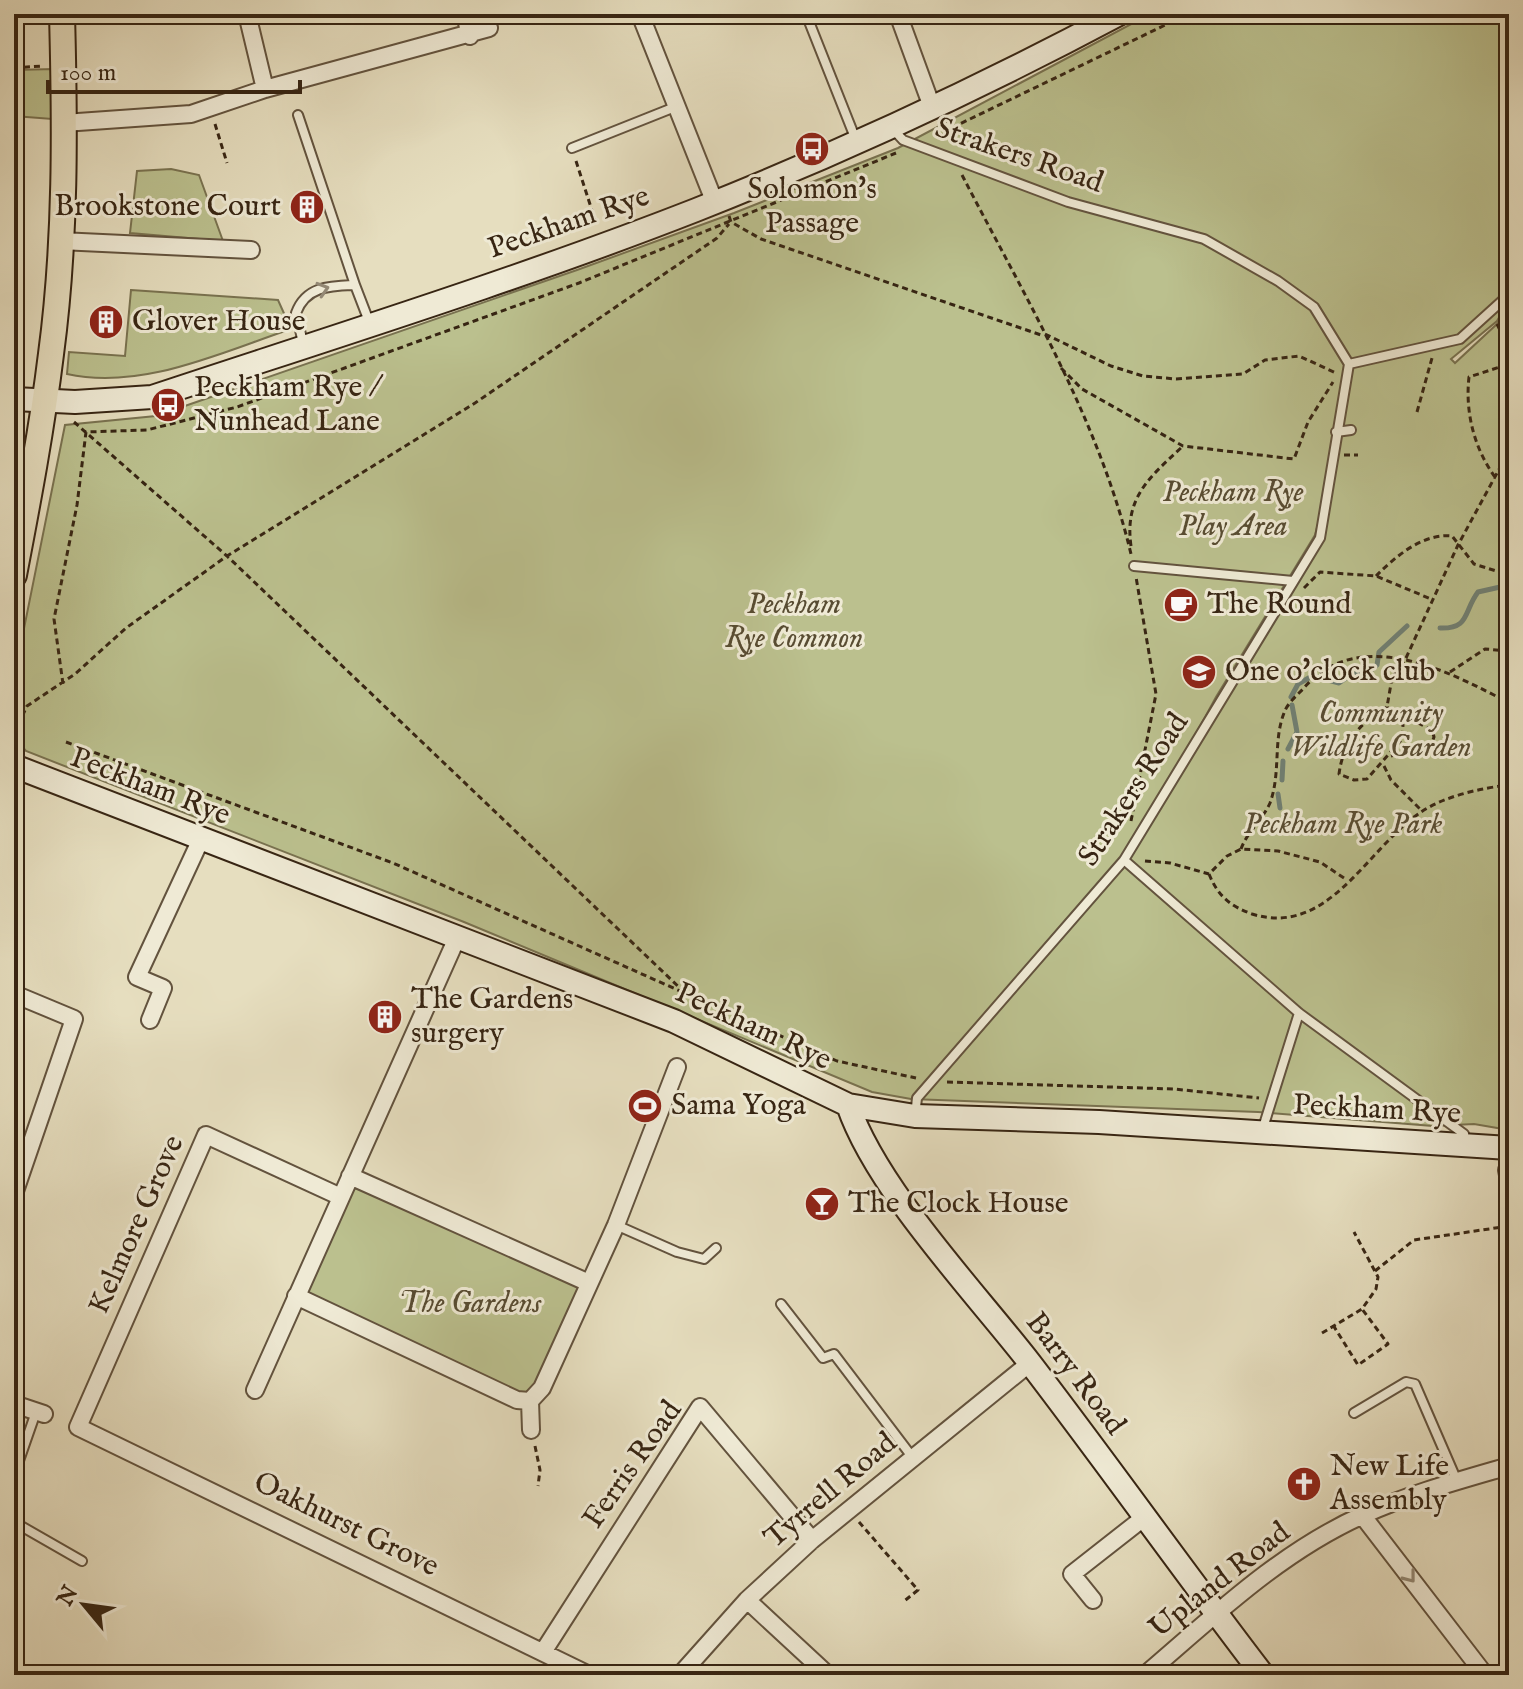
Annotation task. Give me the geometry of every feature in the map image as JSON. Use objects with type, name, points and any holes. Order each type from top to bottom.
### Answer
[{"type":"main road","points":[[14,575],[39,448],[52,352],[64,123],[62,14]]},
{"type":"main road","name":"Peckham Rye","points":[[14,399],[44,402],[146,399],[305,348],[602,245],[715,203],[890,126],[934,113],[1114,15]]},
{"type":"main road","name":"Peckham Rye","points":[[14,766],[456,940],[674,1021],[848,1105],[915,1116],[1099,1122],[1261,1135],[1357,1137],[1506,1170]]},
{"type":"main road","name":"Barry Road","points":[[848,1105],[870,1152],[897,1193],[1030,1363],[1263,1675]]},
{"type":"street","points":[[247,14],[265,89]]},
{"type":"street","points":[[465,14],[470,36]]},
{"type":"street","points":[[640,14],[715,203]]},
{"type":"street","points":[[898,14],[934,113]]},
{"type":"street","points":[[64,123],[191,114],[265,89],[470,36],[489,28]]},
{"type":"street","points":[[60,241],[251,250]]},
{"type":"street","points":[[150,1020],[163,988],[137,977],[201,839]]},
{"type":"street","points":[[255,1390],[456,940]]},
{"type":"street","points":[[14,994],[74,1019],[14,1194]]},
{"type":"street","points":[[531,1430],[530,1401],[542,1388],[616,1225],[677,1067]]},
{"type":"street","name":"Kelmore Grove","points":[[78,1427],[206,1135],[341,1197]]},
{"type":"street","points":[[350,1176],[589,1283]]},
{"type":"street","points":[[296,1296],[517,1400],[530,1401]]},
{"type":"street","name":"Tyrrell Road","points":[[680,1675],[747,1600],[812,1540],[1030,1363]]},
{"type":"street","points":[[14,1404],[40,1413]]},
{"type":"street","name":"Ferris Road","points":[[543,1652],[700,1407],[812,1540]]},
{"type":"street","name":"Oakhurst Grove","points":[[78,1427],[589,1675]]},
{"type":"street","name":"Upland Road","points":[[1145,1675],[1215,1613],[1286,1559],[1362,1515],[1509,1466]]},
{"type":"street","points":[[1362,1515],[1485,1675]]},
{"type":"street","points":[[1093,1600],[1072,1574],[1146,1516]]},
{"type":"street","points":[[747,1600],[828,1675]]},
{"type":"lane","points":[[806,14],[856,142]]},
{"type":"lane","points":[[572,148],[675,107]]},
{"type":"lane","points":[[298,115],[370,324]]},
{"type":"lane","name":"Strakers Road","points":[[890,126],[899,137],[1068,202],[1204,239],[1278,281],[1314,307],[1349,364],[1320,538],[1124,860],[917,1098],[915,1116]]},
{"type":"lane","points":[[305,348],[296,313],[301,299],[321,288],[355,285]]},
{"type":"lane","points":[[1349,364],[1460,339],[1492,310],[1509,289]]},
{"type":"lane","points":[[1336,432],[1351,430]]},
{"type":"lane","points":[[1134,566],[1291,584]]},
{"type":"lane","points":[[1124,860],[1299,1013],[1464,1134]]},
{"type":"lane","points":[[1261,1135],[1299,1013]]},
{"type":"lane","points":[[616,1225],[704,1259],[716,1248]]},
{"type":"lane","points":[[781,1304],[823,1358],[834,1354],[913,1458]]},
{"type":"lane","points":[[1354,1413],[1406,1382],[1415,1384],[1457,1481]]},
{"type":"lane","points":[[14,1475],[40,1413]]},
{"type":"lane","points":[[14,1522],[82,1561]]},
{"type":"path","points":[[943,132],[1188,14]]},
{"type":"path","points":[[14,68],[63,65]]},
{"type":"path","points":[[211,107],[227,163]]},
{"type":"path","points":[[934,113],[1097,445],[1121,511],[1134,566],[1156,694],[1124,860],[1170,863],[1209,874]]},
{"type":"path","points":[[572,148],[602,245]]},
{"type":"path","points":[[86,432],[147,430],[237,407],[579,283],[896,153]]},
{"type":"path","points":[[731,222],[761,239],[1044,334],[1111,366],[1143,376],[1176,379],[1243,374],[1265,360],[1299,356],[1339,375],[1327,388],[1308,422],[1294,459],[1183,446],[1082,389],[1058,364]]},
{"type":"path","points":[[14,734],[27,706],[63,684],[126,628],[227,556],[475,403],[717,238],[731,222]]},
{"type":"path","points":[[1492,310],[1509,349]]},
{"type":"path","points":[[1417,412],[1436,343]]},
{"type":"path","points":[[1495,477],[1487,466],[1466,408],[1469,377],[1509,364]]},
{"type":"path","points":[[74,417],[73,421],[227,556],[710,1016]]},
{"type":"path","points":[[63,684],[54,619],[77,505],[86,432]]},
{"type":"path","points":[[1134,566],[1131,507],[1147,480],[1183,446]]},
{"type":"path","points":[[1387,707],[1403,725],[1402,739],[1389,758],[1367,779],[1354,780],[1339,774],[1341,760],[1355,731],[1387,707],[1392,678],[1406,658],[1431,599],[1509,451]]},
{"type":"path","points":[[1370,575],[1397,555],[1437,534],[1452,536],[1474,564],[1509,575]]},
{"type":"path","points":[[1291,584],[1307,588],[1320,572],[1370,575],[1431,599]]},
{"type":"path","points":[[1450,672],[1485,649],[1509,651]]},
{"type":"path","points":[[1241,849],[1269,804],[1285,710],[1313,676],[1332,664],[1406,658],[1450,672],[1509,703]]},
{"type":"path","points":[[1387,707],[1432,730],[1434,737],[1431,745],[1389,758]]},
{"type":"path","points":[[66,742],[393,863],[837,1061],[931,1082],[1174,1089],[1272,1099]]},
{"type":"path","points":[[1383,765],[1391,780],[1422,811]]},
{"type":"path","points":[[1209,874],[1217,893],[1232,906],[1277,918],[1309,913],[1334,899],[1347,880],[1422,811],[1480,789],[1509,785]]},
{"type":"path","points":[[1209,874],[1227,856],[1241,849],[1300,854],[1347,880]]},
{"type":"path","points":[[1506,1170],[1504,1208],[1509,1209]]},
{"type":"path","points":[[1375,1271],[1414,1240],[1509,1226]]},
{"type":"path","points":[[1322,1333],[1362,1309],[1376,1289],[1375,1271],[1354,1232]]},
{"type":"path","points":[[1333,1325],[1358,1365],[1388,1344],[1362,1309]]},
{"type":"path","points":[[531,1430],[540,1470],[538,1486]]},
{"type":"path","points":[[849,1510],[918,1590],[903,1602]]},
{"type":"green space","name":"Peckham Rye Common","points":[[1150,14],[1509,14],[1509,300],[1497,321],[1451,359],[1455,363],[1498,323],[1509,305],[1509,1130],[1474,1124],[1433,1126],[1258,1112],[911,1099],[872,1092],[464,922],[26,751],[14,737],[14,678],[65,425],[156,416],[577,270],[734,213],[898,148]],"holes":[[[1320,516],[1323,539],[1122,870],[1216,697],[1315,535]]]},
{"type":"green space","points":[[54,69],[52,119],[14,116],[14,70]]},
{"type":"green space","points":[[171,169],[199,175],[223,241],[130,233],[137,171]]},
{"type":"green space","points":[[131,290],[278,300],[291,329],[209,358],[152,373],[95,378],[67,374],[69,352],[125,356]]},
{"type":"green space","name":"The Gardens","points":[[354,1182],[582,1285],[538,1385],[529,1395],[518,1394],[302,1295]]},
{"type":"waterway","points":[[1440,628],[1450,628],[1461,622],[1478,592],[1509,585]]},
{"type":"waterway","points":[[1317,677],[1339,683],[1352,674],[1368,673],[1377,665],[1379,652],[1407,626]]},
{"type":"waterway","points":[[1291,697],[1298,684],[1314,675]]},
{"type":"waterway","points":[[1288,749],[1297,732],[1292,705]]},
{"type":"waterway","points":[[1282,780],[1283,761]]},
{"type":"waterway","points":[[1278,794],[1280,808]]},
{"type":"place","name":"Solomon's Passage","points":[[812,149]]},
{"type":"place","name":"Brookstone Court","points":[[307,207]]},
{"type":"place","name":"Glover House","points":[[106,322]]},
{"type":"place","name":"Peckham Rye / Nunhead Lane","points":[[168,405]]},
{"type":"place","name":"The Round","points":[[1181,605]]},
{"type":"place","name":"One o'clock club","points":[[1199,672]]},
{"type":"place","name":"The Gardens surgery","points":[[385,1017]]},
{"type":"place","name":"Sama Yoga","points":[[645,1106]]},
{"type":"place","name":"The Clock House","points":[[822,1204]]},
{"type":"place","name":"New Life Assembly","points":[[1304,1484]]},
{"type":"park label","name":"Peckham Rye Play Area","points":[[1233,510]]},
{"type":"park label","name":"Community Wildlife Garden","points":[[1381,731]]},
{"type":"park label","name":"Peckham Rye Park","points":[[1343,825]]}]
